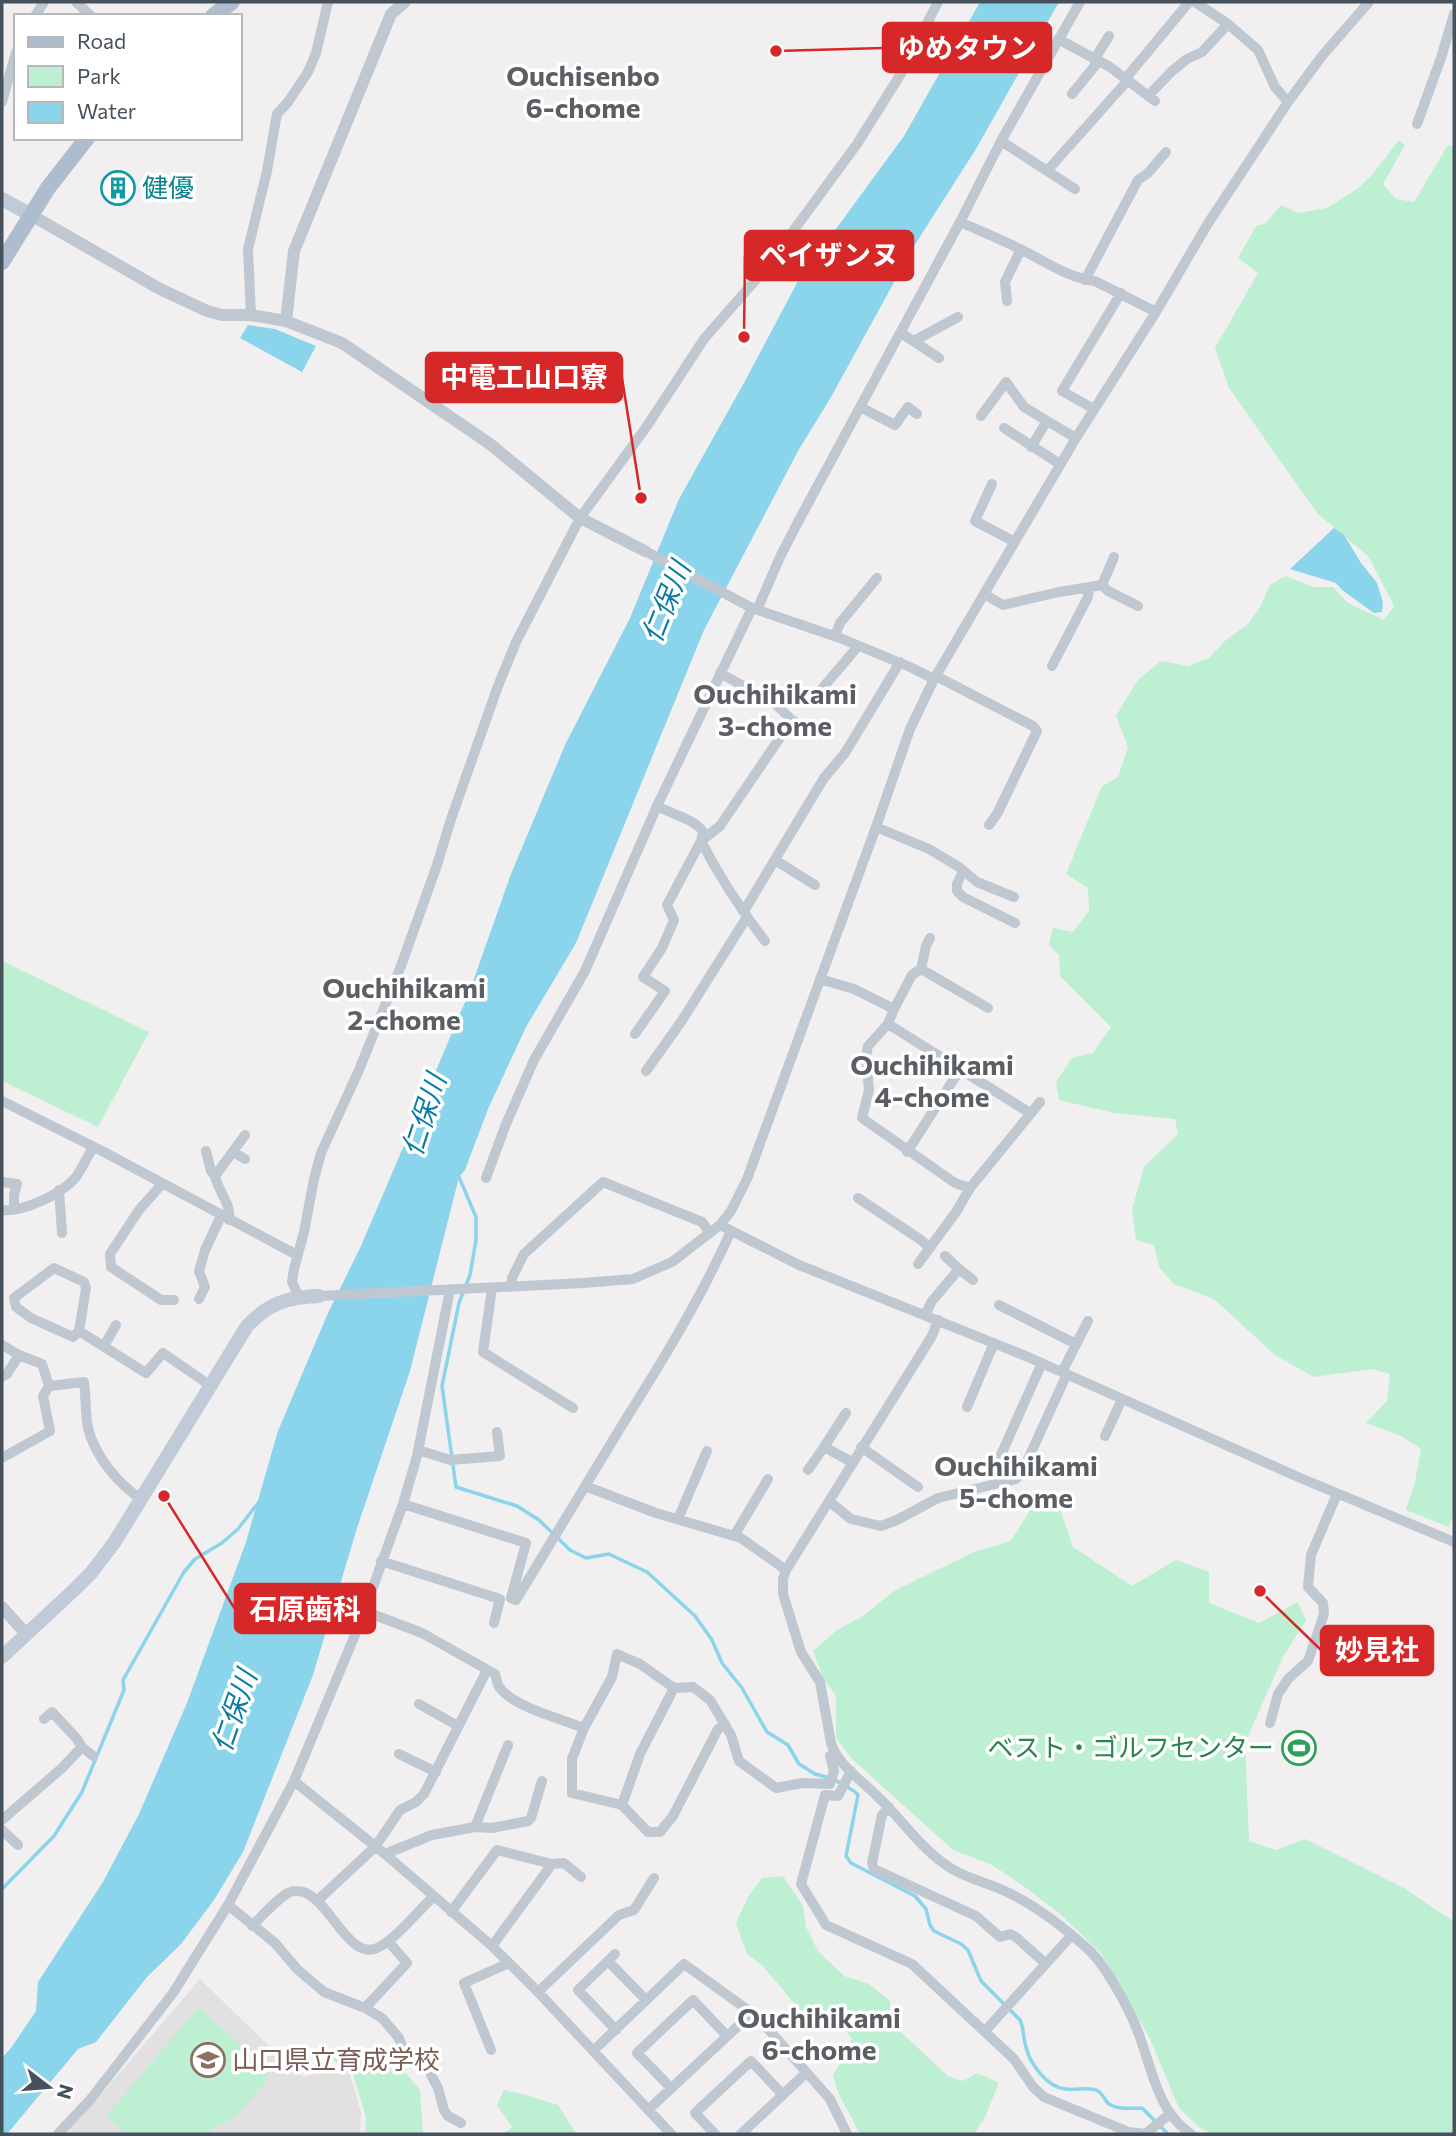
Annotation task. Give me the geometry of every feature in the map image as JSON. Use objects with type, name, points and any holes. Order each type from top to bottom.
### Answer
[{"type":"main road","points":[[216,14],[232,2]]},
{"type":"main road","points":[[2,262],[48,188],[85,140]]},
{"type":"main road","points":[[2,199],[31,215]]},
{"type":"main road","points":[[2,1657],[91,1573],[114,1543],[247,1326],[261,1311],[284,1300],[321,1296]]},
{"type":"street","points":[[76,2],[89,14]]},
{"type":"street","points":[[251,316],[248,249],[267,171],[277,114],[308,72],[316,52],[328,2]]},
{"type":"street","points":[[286,321],[294,251],[391,14],[405,2]]},
{"type":"street","points":[[299,1297],[292,1282],[321,1153],[359,1070],[401,966],[498,686],[516,642],[580,518],[641,435],[704,339],[766,268],[857,144],[902,72],[938,2]]},
{"type":"street","points":[[486,1178],[534,1060],[585,971],[657,806],[752,608],[1001,141],[1080,2]]},
{"type":"street","points":[[1047,171],[1192,2],[1228,24],[1258,50],[1275,87],[1288,102]]},
{"type":"street","points":[[321,1296],[633,1279],[672,1262],[720,1225],[731,1211],[747,1179],[910,729],[935,678],[1060,464],[1156,312],[1207,225],[1288,102],[1369,2]]},
{"type":"street","points":[[1417,124],[1454,14]]},
{"type":"street","points":[[1058,39],[1127,79],[1152,98],[1180,65],[1202,52],[1228,24]]},
{"type":"street","points":[[1072,94],[1096,61],[1109,36]]},
{"type":"street","points":[[2,102],[14,59]]},
{"type":"street","points":[[1001,141],[1075,189]]},
{"type":"street","points":[[1085,280],[1138,180],[1166,152]]},
{"type":"street","points":[[31,215],[180,299],[222,315],[286,321],[342,344],[490,444],[580,518],[752,608],[835,636],[900,662],[1033,726],[1037,731],[997,814],[989,825]]},
{"type":"street","points":[[960,222],[1021,249],[1055,268],[1085,280],[1095,281],[1156,312]]},
{"type":"street","points":[[1007,301],[1004,282],[1021,249]]},
{"type":"street","points":[[1094,409],[1062,391],[1121,293]]},
{"type":"street","points":[[914,341],[958,317]]},
{"type":"street","points":[[901,333],[939,358]]},
{"type":"street","points":[[981,416],[1006,382],[1024,407],[1076,438]]},
{"type":"street","points":[[860,407],[895,425],[908,407],[917,414]]},
{"type":"street","points":[[1031,447],[1047,421]]},
{"type":"street","points":[[1004,428],[1060,464]]},
{"type":"street","points":[[992,484],[975,521],[1015,542]]},
{"type":"street","points":[[1102,585],[1114,557]]},
{"type":"street","points":[[835,636],[840,623],[877,578]]},
{"type":"street","points":[[984,594],[1003,605],[1102,585]]},
{"type":"street","points":[[1102,585],[1108,591],[1138,606]]},
{"type":"street","points":[[1052,666],[1088,597],[1089,587]]},
{"type":"street","points":[[814,698],[857,645]]},
{"type":"street","points":[[646,1071],[681,1022],[824,778],[845,753],[900,662]]},
{"type":"street","points":[[720,673],[768,697],[792,720],[808,730]]},
{"type":"street","points":[[701,841],[720,826],[792,720]]},
{"type":"street","points":[[635,1034],[665,991],[643,977],[662,948],[674,919],[667,905],[701,841],[703,832],[698,825],[657,806]]},
{"type":"street","points":[[876,827],[929,849],[959,867],[977,882],[1014,897]]},
{"type":"street","points":[[701,841],[745,914],[765,941]]},
{"type":"street","points":[[775,860],[816,885]]},
{"type":"street","points":[[963,871],[957,891],[963,897],[1015,923]]},
{"type":"street","points":[[930,938],[921,969],[912,975],[888,1024],[868,1046],[866,1056],[869,1090],[862,1118],[907,1152],[955,1183],[970,1188]]},
{"type":"street","points":[[921,969],[988,1007]]},
{"type":"street","points":[[820,979],[855,989],[894,1009]]},
{"type":"street","points":[[888,1024],[1030,1113]]},
{"type":"street","points":[[907,1152],[961,1068]]},
{"type":"street","points":[[2,1101],[297,1255]]},
{"type":"street","points":[[918,1264],[970,1188],[1040,1102]]},
{"type":"street","points":[[215,1177],[244,1135]]},
{"type":"street","points":[[2,1210],[14,1209],[50,1197],[75,1178],[93,1148]]},
{"type":"street","points":[[199,1299],[205,1287],[199,1271],[205,1250],[230,1213],[217,1187],[205,1152]]},
{"type":"street","points":[[233,1152],[245,1159]]},
{"type":"street","points":[[2,1182],[17,1184],[14,1209]]},
{"type":"street","points":[[511,1287],[512,1278],[524,1254],[603,1182],[702,1222],[710,1233]]},
{"type":"street","points":[[162,1184],[139,1210],[110,1254],[111,1267],[161,1300],[174,1300]]},
{"type":"street","points":[[59,1190],[62,1233]]},
{"type":"street","points":[[858,1198],[930,1248]]},
{"type":"street","points":[[720,1225],[799,1265],[1042,1363],[1337,1494],[1454,1542]]},
{"type":"street","points":[[403,1504],[526,1543],[511,1598],[516,1600],[677,1335],[710,1277],[731,1231]]},
{"type":"street","points":[[945,1256],[973,1280]]},
{"type":"street","points":[[54,1268],[84,1282],[86,1288],[79,1331],[73,1336],[31,1318],[16,1307],[14,1298],[54,1268]]},
{"type":"street","points":[[925,1315],[932,1301],[959,1269]]},
{"type":"street","points":[[492,1288],[482,1352],[573,1408]]},
{"type":"street","points":[[58,2134],[90,2100],[173,1993],[228,1905],[294,1781],[364,1611],[403,1504],[418,1450],[450,1290]]},
{"type":"street","points":[[999,1305],[1076,1344]]},
{"type":"street","points":[[938,1321],[932,1336],[786,1570],[783,1594],[801,1652],[820,1682],[834,1752],[851,1771],[934,1856],[951,1868],[1012,1894],[1059,1925],[1096,1957],[1137,2029],[1161,2098],[1170,2114],[1191,2134]]},
{"type":"street","points":[[830,1502],[851,1519],[881,1526],[938,1498],[1016,1479],[1023,1470],[1088,1321]]},
{"type":"street","points":[[104,1346],[116,1325]]},
{"type":"street","points":[[79,1331],[146,1373],[163,1353],[211,1386]]},
{"type":"street","points":[[967,1407],[994,1343]]},
{"type":"street","points":[[2,1345],[19,1355],[44,1359],[49,1386],[43,1396],[50,1431],[2,1458]]},
{"type":"street","points":[[2,1377],[7,1374],[19,1355]]},
{"type":"street","points":[[1000,1457],[1005,1436],[1025,1412],[1042,1363]]},
{"type":"street","points":[[49,1386],[84,1382],[88,1428],[100,1457],[129,1491],[141,1499]]},
{"type":"street","points":[[1105,1436],[1122,1399]]},
{"type":"street","points":[[808,1470],[846,1413]]},
{"type":"street","points":[[418,1450],[454,1460],[500,1456],[497,1432]]},
{"type":"street","points":[[824,1447],[852,1462]]},
{"type":"street","points":[[861,1447],[918,1487]]},
{"type":"street","points":[[678,1519],[707,1451]]},
{"type":"street","points":[[734,1536],[768,1479]]},
{"type":"street","points":[[585,1486],[741,1538],[786,1570]]},
{"type":"street","points":[[1270,1723],[1278,1694],[1288,1679],[1308,1661],[1324,1614],[1323,1603],[1308,1587],[1311,1555],[1337,1494]]},
{"type":"street","points":[[381,1561],[500,1599],[494,1623]]},
{"type":"street","points":[[2,1607],[26,1634]]},
{"type":"street","points":[[364,1611],[422,1633],[495,1674],[498,1684],[516,1702],[584,1728]]},
{"type":"street","points":[[725,1724],[718,1729],[673,1816],[660,1832],[648,1832],[622,1805],[572,1793],[572,1759],[584,1728],[612,1677],[617,1654],[640,1664],[674,1688],[693,1687],[710,1700],[725,1724],[731,1735],[739,1761],[776,1788],[802,1783],[830,1784],[834,1772],[830,1755],[834,1752]]},
{"type":"street","points":[[317,1900],[375,1847],[400,1810],[416,1802],[424,1794],[487,1670]]},
{"type":"street","points":[[622,1805],[640,1754],[674,1688]]},
{"type":"street","points":[[419,1704],[430,1716],[458,1726]]},
{"type":"street","points":[[51,1712],[93,1756]]},
{"type":"street","points":[[475,1827],[508,1745]]},
{"type":"street","points":[[2,1820],[82,1747]]},
{"type":"street","points":[[399,1754],[436,1772]]},
{"type":"street","points":[[851,1771],[838,1796],[825,1795],[801,1884],[826,1926],[912,1964],[1014,2059],[1033,2087],[1044,2097],[1128,2133],[1144,2134],[1170,2114]]},
{"type":"street","points":[[294,1781],[385,1854],[492,1946],[671,2134]]},
{"type":"street","points":[[385,1854],[432,1835],[528,1821],[542,1781]]},
{"type":"street","points":[[889,1807],[882,1815],[872,1863],[874,1869],[976,1916],[1000,1937],[1010,1934],[1016,1937],[1046,1964]]},
{"type":"street","points":[[2,1830],[18,1845]]},
{"type":"street","points":[[451,1912],[496,1850],[552,1864],[564,1863],[581,1877]]},
{"type":"street","points":[[492,1946],[552,1864]]},
{"type":"street","points":[[538,1992],[619,1915],[634,1910],[654,1878]]},
{"type":"street","points":[[252,1926],[286,1894],[296,1892],[317,1900],[356,1946],[368,1951],[377,1949],[388,1941],[433,1896]]},
{"type":"street","points":[[228,1905],[275,1943],[297,1969],[324,1992],[365,2008],[388,2024],[399,2038],[404,2051],[429,2071],[448,2116],[461,2123]]},
{"type":"street","points":[[985,2031],[1071,1936]]},
{"type":"street","points":[[365,2008],[407,1963],[388,1941]]},
{"type":"street","points":[[616,2030],[578,1990],[612,1957],[646,2000]]},
{"type":"street","points":[[491,2050],[464,1983],[509,1963]]},
{"type":"street","points":[[593,2051],[684,1964],[752,2013],[830,2099],[847,2134]]},
{"type":"street","points":[[671,2088],[637,2053],[693,2000],[727,2036]]},
{"type":"street","points":[[648,2110],[752,2013]]},
{"type":"street","points":[[715,2134],[695,2113],[751,2061],[783,2095]]},
{"type":"street","points":[[741,2134],[806,2073]]},
{"type":"shaded area","name":"山口県立育成学校","points":[[200,1979],[304,2077],[338,2066],[349,2070],[361,2113],[360,2134],[65,2134]]},
{"type":"green space","points":[[1399,140],[1405,145],[1383,184],[1396,199],[1414,202],[1448,145],[1454,147],[1454,1512],[1449,1527],[1406,1510],[1421,1449],[1401,1436],[1366,1423],[1387,1401],[1390,1374],[1372,1369],[1314,1377],[1275,1355],[1214,1299],[1174,1284],[1159,1267],[1154,1245],[1136,1240],[1132,1210],[1144,1167],[1178,1134],[1175,1119],[1114,1113],[1059,1100],[1056,1082],[1072,1058],[1093,1053],[1111,1027],[1060,976],[1059,955],[1049,945],[1053,928],[1073,932],[1089,911],[1088,888],[1066,874],[1102,786],[1118,777],[1128,747],[1116,716],[1137,681],[1161,661],[1188,666],[1209,658],[1226,640],[1247,625],[1260,607],[1270,585],[1286,576],[1313,587],[1333,587],[1348,603],[1384,620],[1394,606],[1369,557],[1317,513],[1229,388],[1215,348],[1258,273],[1238,258],[1256,226],[1265,224],[1281,205],[1298,213],[1327,208],[1357,189],[1372,175]]},
{"type":"green space","points":[[2,961],[149,1032],[98,1127],[2,1081]]},
{"type":"green space","points":[[1035,1502],[1060,1509],[1073,1547],[1132,1586],[1176,1560],[1209,1572],[1209,1603],[1259,1623],[1298,1602],[1306,1620],[1283,1657],[1245,1743],[1249,1841],[1276,1850],[1305,1839],[1404,1888],[1454,1922],[1454,2134],[1213,2134],[1200,2128],[1179,2108],[1150,2039],[1101,1953],[1059,1913],[1018,1882],[992,1865],[953,1850],[851,1758],[836,1738],[836,1696],[823,1678],[813,1651],[837,1630],[863,1616],[894,1591],[974,1552],[1011,1541]]},
{"type":"green space","points":[[783,1876],[803,1906],[806,1927],[818,1951],[844,1976],[869,1984],[890,2001],[890,2022],[948,2076],[963,2081],[977,2073],[999,2083],[985,2117],[974,2134],[860,2134],[841,2098],[833,2075],[849,2049],[852,2038],[829,2013],[800,2010],[762,1965],[747,1954],[736,1923],[748,1897],[762,1878]]},
{"type":"green space","points":[[199,2007],[266,2068],[268,2079],[234,2118],[208,2134],[125,2134],[106,2116]]},
{"type":"green space","points":[[371,2048],[397,2063],[420,2090],[423,2134],[365,2134],[366,2117],[352,2071],[329,2058],[346,2051]]},
{"type":"green space","points":[[504,2090],[558,2105],[576,2134],[504,2134],[512,2127],[497,2105]]},
{"type":"water","name":"仁保川","points":[[980,2],[1059,2],[976,149],[914,246],[831,397],[798,451],[704,630],[576,943],[526,1027],[488,1109],[465,1170],[459,1177],[410,1371],[357,1528],[313,1675],[243,1852],[214,1900],[181,1944],[147,1977],[96,2042],[78,2049],[7,2134],[2,2134],[2,2058],[36,2011],[38,1982],[103,1882],[139,1814],[187,1703],[246,1542],[278,1431],[328,1313],[361,1246],[469,993],[511,874],[565,745],[630,618],[679,499],[798,281],[904,136]]},
{"type":"water","points":[[248,325],[275,329],[316,346],[302,372],[240,338]]},
{"type":"water","points":[[1334,528],[1344,535],[1377,583],[1383,602],[1382,612],[1374,613],[1336,583],[1290,569]]},
{"type":"waterway","points":[[455,1177],[459,1177],[476,1217],[476,1240],[470,1275],[459,1303],[442,1386],[456,1487],[517,1506],[539,1520],[570,1550],[586,1558],[609,1554],[647,1572],[695,1616],[767,1732],[788,1745],[799,1764],[815,1774],[833,1779],[858,1795],[846,1856],[851,1863],[915,1896],[926,1909],[934,1931],[968,1950],[981,1981],[1020,2020],[1028,2054],[1040,2074],[1058,2087],[1098,2091],[1113,2106],[1142,2108],[1168,2134]]},
{"type":"waterway","points":[[2,1889],[54,1836],[82,1792],[124,1690],[123,1680],[184,1572],[195,1559],[222,1543],[238,1529],[258,1503]]},
{"type":"place","name":"ゆめタウン","points":[[776,51]]},
{"type":"place","name":"健優","points":[[118,188]]},
{"type":"place","name":"ペイザンヌ","points":[[744,337]]},
{"type":"place","name":"中電工山口寮","points":[[641,498]]},
{"type":"place","name":"石原歯科","points":[[164,1496]]},
{"type":"place","name":"妙見社","points":[[1260,1591]]},
{"type":"place","name":"ベスト・ゴルフセンター","points":[[1299,1748]]},
{"type":"place","name":"山口県立育成学校","points":[[208,2060]]},
{"type":"district","name":"Ouchisenbo 6-chome","points":[[583,92]]},
{"type":"district","name":"Ouchihikami 3-chome","points":[[775,710]]},
{"type":"district","name":"Ouchihikami 2-chome","points":[[404,1004]]},
{"type":"district","name":"Ouchihikami 4-chome","points":[[932,1081]]},
{"type":"district","name":"Ouchihikami 5-chome","points":[[1016,1482]]},
{"type":"district","name":"Ouchihikami 6-chome","points":[[819,2034]]}]
